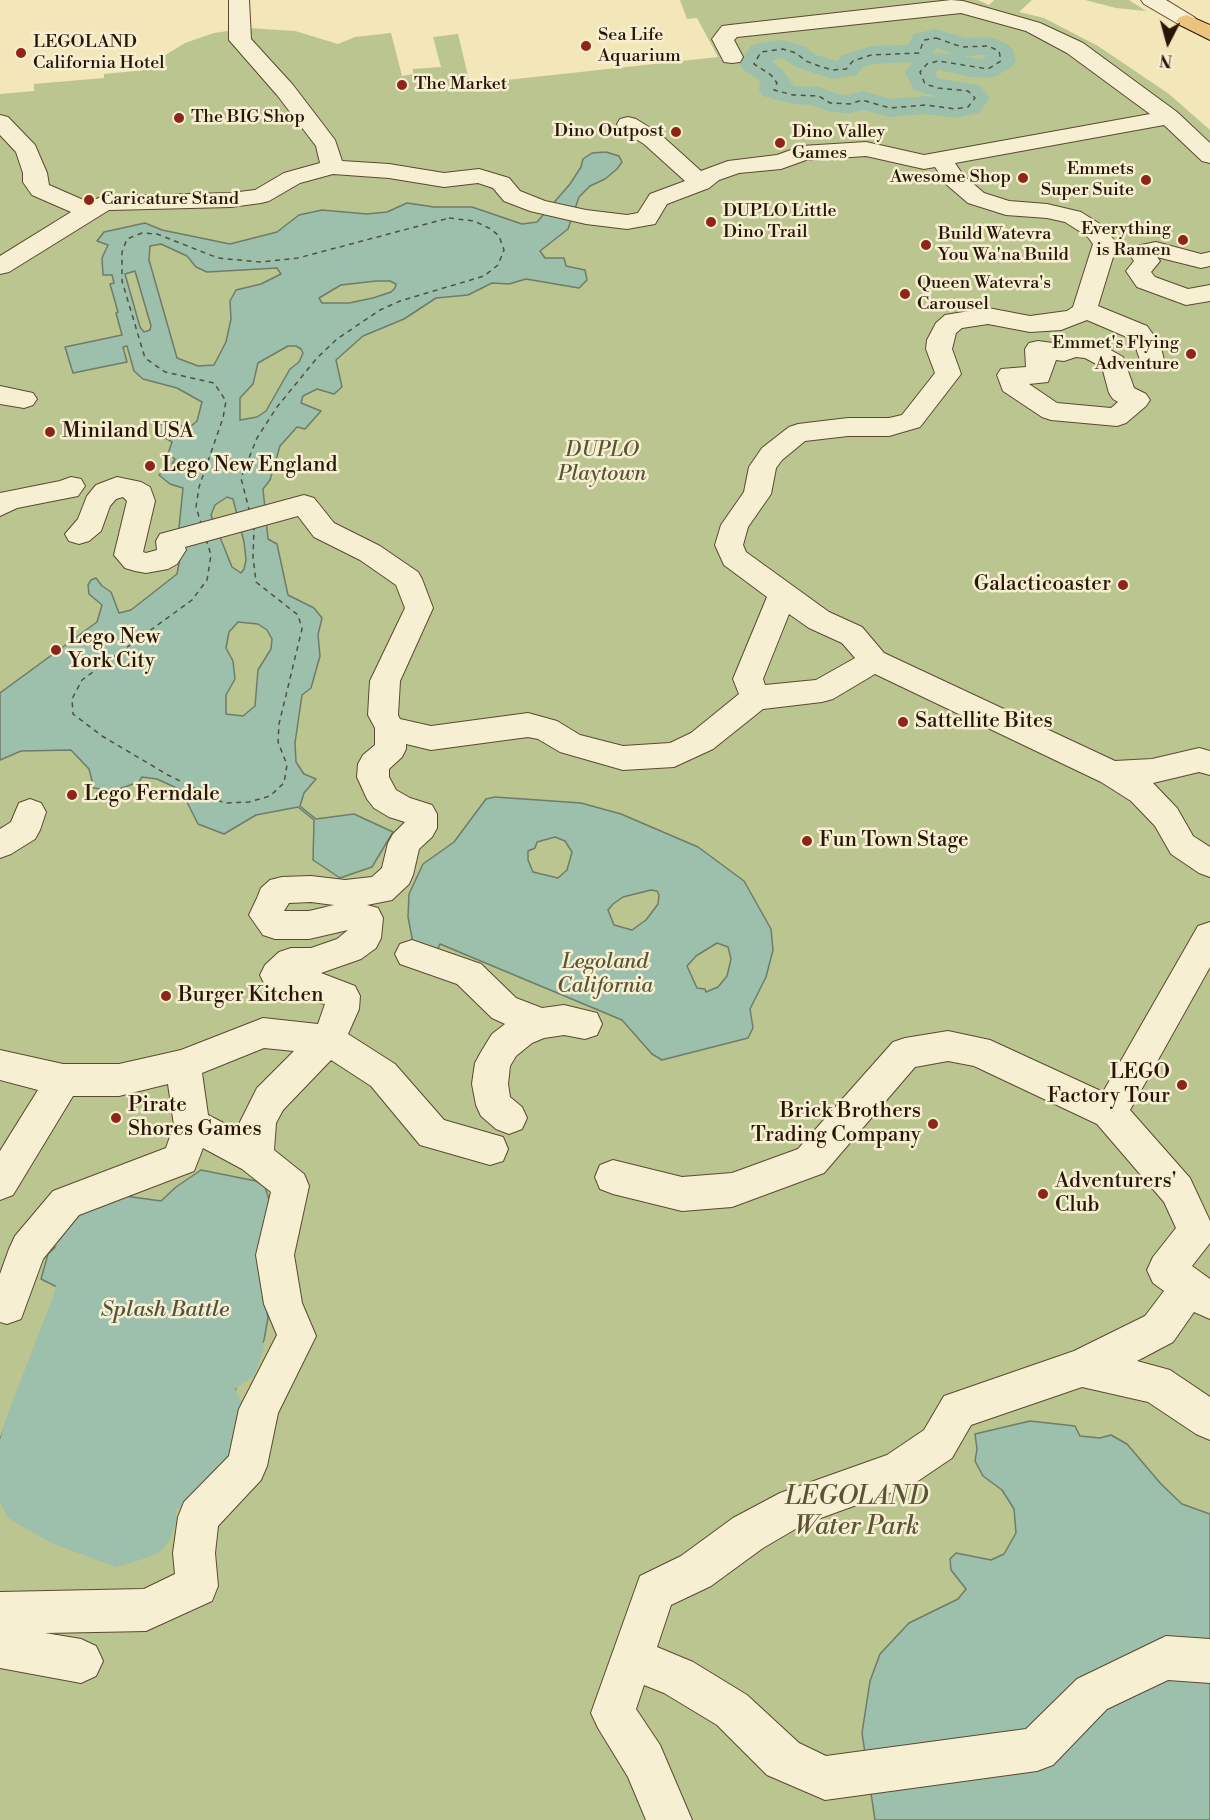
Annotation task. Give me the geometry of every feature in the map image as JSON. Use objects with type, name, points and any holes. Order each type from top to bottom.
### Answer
[{"type":"main road","points":[[1187,21],[1210,34]]},
{"type":"street","points":[[239,0],[240,40],[285,90],[327,145],[332,167]]},
{"type":"street","points":[[1151,0],[1187,21]]},
{"type":"street","points":[[1177,0],[1210,19]]},
{"type":"street","points":[[732,57],[723,39],[730,31],[951,3],[1033,27],[1075,48],[1169,117],[1210,156]]},
{"type":"street","points":[[0,267],[104,203],[231,200],[261,196],[292,178],[332,167],[389,171],[444,180],[479,176],[501,183],[512,196],[538,206],[586,217],[627,222],[647,219],[658,199],[701,183],[711,175],[736,166],[781,162],[802,153],[834,149],[866,149],[924,162],[1169,117]]},
{"type":"street","points":[[0,122],[27,150],[35,173],[35,182],[40,190],[88,211]]},
{"type":"street","points":[[628,124],[652,139],[701,183]]},
{"type":"street","points":[[941,159],[955,180],[976,198],[1006,208],[1073,217],[1095,231],[1105,244]]},
{"type":"street","points":[[1062,214],[1077,199],[1086,196]]},
{"type":"street","points":[[1105,244],[1146,240]]},
{"type":"street","points":[[1105,244],[1084,310],[1076,317],[1060,322],[1025,324],[988,316],[954,321],[945,329],[939,349],[948,374],[911,421],[889,427],[848,427],[798,433],[772,454],[763,467],[757,494],[735,525],[729,545],[734,558],[819,620],[852,635],[874,661],[1112,773],[1142,792],[1166,817],[1182,845],[1210,864]]},
{"type":"street","points":[[1210,259],[1201,261],[1156,249],[1140,252],[1148,261],[1138,271],[1146,282],[1186,297],[1210,292]]},
{"type":"street","points":[[1084,310],[1138,332],[1147,344],[1151,360]]},
{"type":"street","points":[[1025,324],[1029,375]]},
{"type":"street","points":[[1072,348],[1091,350],[1114,363],[1122,393],[1137,400],[1117,417],[1051,411],[1012,385],[1010,375],[1029,375],[1039,376],[1037,372],[1041,369],[1038,366],[1044,362],[1038,360],[1042,358],[1038,354],[1038,349],[1048,354],[1053,351],[1064,353],[1072,348]]},
{"type":"street","points":[[0,506],[9,500],[68,489],[71,486]]},
{"type":"street","points":[[79,534],[91,525],[97,503],[106,492],[117,486],[140,494],[141,501],[128,555],[135,561],[158,562],[172,550],[165,542],[304,505],[324,530],[370,553],[408,579],[419,608],[385,681],[383,715],[390,728],[391,748],[374,764],[373,777],[378,790],[385,799],[400,808],[421,814],[421,828],[404,843],[397,875],[380,890],[345,893],[311,889],[282,890],[273,898],[266,915],[275,925],[309,925],[346,916],[366,918],[364,938],[349,949],[311,962],[291,962],[277,975],[296,984],[320,987],[343,996],[342,1009],[328,1040],[270,1099],[258,1122],[255,1157]]},
{"type":"street","points":[[755,699],[748,680],[783,594]]},
{"type":"street","points":[[390,728],[431,738],[528,725],[546,729],[571,744],[623,758],[674,755],[702,741],[755,699],[822,691],[874,661]]},
{"type":"street","points":[[1112,773],[1152,771],[1199,760],[1210,763]]},
{"type":"street","points":[[0,845],[24,831],[30,812]]},
{"type":"street","points":[[1110,1113],[1210,936]]},
{"type":"street","points":[[412,954],[469,974],[504,1008],[541,1023]]},
{"type":"street","points":[[509,1118],[494,1105],[490,1084],[493,1063],[504,1045],[520,1032],[541,1023],[564,1020],[585,1024]]},
{"type":"street","points":[[0,1065],[63,1080],[119,1080],[183,1065],[263,1034],[328,1040],[382,1074],[432,1133],[490,1149]]},
{"type":"street","points":[[613,1177],[682,1194],[732,1190],[812,1161],[905,1053],[948,1046],[978,1051],[1110,1113],[1177,1190],[1196,1232],[1166,1270],[1200,1294],[1159,1329],[1082,1368],[958,1410],[938,1444],[898,1471],[794,1507],[748,1533],[696,1571],[655,1591],[614,1713],[644,1761],[669,1820]]},
{"type":"street","points":[[7,1306],[28,1249],[66,1203],[181,1159],[192,1125],[183,1065]]},
{"type":"street","points":[[0,1184],[63,1080]]},
{"type":"street","points":[[0,1613],[146,1610],[197,1586],[194,1553],[199,1517],[247,1466],[259,1409],[297,1336],[283,1304],[275,1256],[291,1186],[255,1157],[192,1125]]},
{"type":"street","points":[[1082,1368],[1156,1384],[1210,1420]]},
{"type":"street","points":[[0,1647],[81,1661]]},
{"type":"street","points":[[633,1659],[678,1677],[732,1710],[783,1759],[825,1778],[1037,1749],[1092,1694],[1166,1658],[1210,1661]]},
{"type":"green space","name":"Legoland California","points":[[680,0],[978,0],[989,5],[994,0],[1032,0],[1019,12],[1044,18],[1098,46],[1169,94],[1210,130],[1210,1820],[0,1820],[0,94],[34,91],[34,84],[104,78],[104,74],[156,69],[162,57],[185,43],[214,33],[248,28],[295,31],[338,44],[355,37],[391,33],[402,76],[413,74],[413,69],[441,67],[433,37],[458,34],[470,84],[718,57],[697,18],[687,19]]},
{"type":"green space","points":[[1085,0],[1129,0],[1146,11],[1116,8]]},
{"type":"water","points":[[606,152],[619,156],[622,162],[605,179],[590,186],[579,197],[568,229],[540,251],[545,258],[564,258],[566,266],[585,270],[587,280],[579,288],[526,279],[509,284],[492,283],[468,295],[436,298],[404,319],[363,336],[336,360],[342,387],[334,394],[317,389],[303,396],[301,403],[321,411],[305,429],[297,427],[280,446],[270,480],[263,489],[268,539],[277,544],[288,595],[314,608],[322,618],[318,635],[320,656],[311,688],[302,695],[295,743],[296,762],[304,774],[316,779],[304,793],[300,806],[316,819],[354,814],[393,832],[372,867],[340,878],[313,860],[314,820],[298,807],[256,815],[224,834],[198,824],[181,790],[157,779],[142,777],[139,782],[113,791],[94,788],[89,769],[71,750],[21,751],[0,760],[0,693],[97,622],[102,605],[89,594],[88,585],[91,580],[96,578],[111,592],[119,613],[131,610],[177,574],[182,548],[179,528],[183,488],[170,484],[159,475],[164,470],[180,467],[172,464],[175,459],[168,454],[172,442],[162,436],[157,427],[164,423],[190,427],[197,421],[202,402],[177,388],[143,379],[134,371],[127,346],[123,347],[127,362],[73,373],[65,347],[122,335],[110,284],[114,283],[112,275],[103,275],[102,258],[108,245],[97,241],[104,232],[145,223],[162,230],[230,244],[277,232],[299,215],[322,210],[367,214],[387,212],[407,203],[434,207],[472,207],[522,224],[537,222],[570,184],[581,167],[583,159],[592,153]],"holes":[[[161,244],[187,256],[196,267],[207,272],[277,268],[281,274],[261,284],[236,290],[230,301],[231,319],[226,342],[214,365],[198,366],[177,358],[149,260],[150,246]],[[135,271],[151,326],[150,330],[144,332],[140,327],[125,274]],[[376,281],[390,281],[396,284],[391,292],[373,298],[349,303],[322,303],[319,298],[341,285]],[[288,346],[296,346],[303,353],[299,362],[290,369],[266,411],[257,417],[240,420],[240,398],[253,384],[258,363]],[[227,497],[233,499],[246,560],[241,573],[232,567],[211,515],[215,505]],[[238,622],[258,624],[267,630],[272,639],[271,649],[258,670],[255,706],[243,716],[226,714],[226,695],[235,679],[233,661],[226,648],[229,632]]]},
{"type":"water","points":[[495,797],[581,803],[621,814],[698,847],[744,881],[771,929],[773,950],[766,977],[750,1009],[753,1028],[748,1038],[662,1060],[652,1054],[622,1020],[440,944],[437,951],[413,943],[408,917],[409,894],[423,864],[454,842],[486,799]],"holes":[[[555,837],[565,841],[572,852],[567,870],[558,878],[533,872],[528,860],[528,851],[535,848],[537,842]],[[651,890],[657,891],[659,895],[658,904],[646,920],[632,930],[614,925],[608,910],[623,897]],[[717,943],[728,947],[731,959],[727,976],[718,987],[706,992],[705,989],[697,988],[687,966],[696,956]]]},
{"type":"water","name":"Splash Battle","points":[[201,1170],[256,1181],[265,1187],[271,1205],[263,1224],[252,1239],[249,1261],[259,1264],[268,1318],[264,1340],[258,1352],[239,1374],[233,1401],[236,1440],[216,1464],[182,1485],[131,1537],[112,1532],[0,1486],[0,1439],[14,1403],[32,1406],[69,1293],[41,1279],[48,1254],[62,1241],[73,1216],[118,1195],[161,1201],[176,1187]]},
{"type":"water","points":[[1030,1421],[1075,1426],[1080,1436],[1100,1438],[1111,1435],[1127,1444],[1161,1484],[1182,1504],[1210,1514],[1210,1820],[875,1820],[862,1733],[870,1681],[880,1654],[909,1623],[958,1599],[966,1589],[951,1570],[950,1559],[956,1553],[991,1560],[1004,1554],[1016,1533],[1014,1509],[1002,1490],[983,1476],[975,1461],[977,1449],[975,1434]]},
{"type":"waterway","points":[[936,38],[962,47],[988,46],[999,51],[1001,61],[988,69],[938,61],[927,64],[920,72],[925,84],[938,88],[968,91],[975,98],[968,107],[955,109],[926,105],[890,108],[862,100],[850,104],[830,103],[819,96],[793,95],[774,90],[777,83],[771,75],[754,64],[761,52],[783,49],[796,53],[806,61],[819,66],[832,70],[846,69],[853,61],[871,55],[919,53],[924,40],[936,38]]},
{"type":"waterway","points":[[226,1207],[240,1214],[247,1229],[230,1277],[226,1299],[238,1348],[235,1358],[219,1369],[206,1371],[165,1351],[148,1353],[141,1361],[139,1376],[147,1387],[180,1400],[215,1407],[228,1429],[231,1451],[216,1470],[191,1484],[174,1480],[159,1462],[137,1425],[115,1419],[99,1428],[88,1450],[90,1465],[142,1482],[147,1500],[149,1521],[140,1532],[116,1539],[71,1523],[28,1498],[18,1479],[32,1421],[79,1297],[84,1277],[79,1254],[83,1242],[111,1226],[138,1224],[144,1229],[148,1240],[151,1277],[148,1293],[150,1308],[163,1314],[181,1312],[192,1301],[197,1290],[197,1278],[181,1239],[182,1232],[187,1221],[199,1214],[226,1207]]},
{"type":"ferry route","points":[[936,38],[962,47],[988,46],[999,51],[1001,61],[988,69],[938,61],[927,64],[920,72],[925,84],[938,88],[968,91],[975,98],[968,107],[955,109],[926,105],[890,108],[862,100],[850,104],[830,103],[819,96],[793,95],[774,90],[777,83],[771,75],[754,64],[761,52],[783,49],[796,53],[806,61],[819,66],[832,70],[846,69],[853,61],[871,55],[919,53],[924,40],[936,38]]},
{"type":"ferry route","points":[[449,218],[474,221],[491,229],[499,236],[504,250],[498,265],[484,276],[400,301],[380,310],[337,339],[317,358],[277,407],[257,438],[241,478],[254,529],[253,557],[256,582],[298,615],[302,629],[279,724],[278,742],[287,765],[284,783],[270,796],[249,802],[224,803],[168,775],[102,736],[73,714],[72,699],[82,680],[192,600],[207,580],[211,555],[196,507],[199,487],[223,418],[226,401],[214,383],[165,372],[145,358],[122,281],[122,252],[127,239],[142,233],[157,234],[218,258],[260,262],[298,258],[449,218]]},
{"type":"place","name":"Sea Life Aquarium","points":[[586,46]]},
{"type":"place","name":"LEGOLAND California Hotel","points":[[21,53]]},
{"type":"place","name":"The Market","points":[[402,85]]},
{"type":"place","name":"The BIG Shop","points":[[179,118]]},
{"type":"place","name":"Dino Outpost","points":[[676,132]]},
{"type":"place","name":"Dino Valley Games","points":[[780,143]]},
{"type":"place","name":"Awesome Shop","points":[[1023,178]]},
{"type":"place","name":"Emmets Super Suite","points":[[1146,180]]},
{"type":"place","name":"Caricature Stand","points":[[89,200]]},
{"type":"place","name":"DUPLO Little Dino Trail","points":[[711,222]]},
{"type":"place","name":"Everything is Ramen","points":[[1183,240]]},
{"type":"place","name":"Build Watevra You Wa'na Build","points":[[926,245]]},
{"type":"place","name":"Queen Watevra's Carousel","points":[[905,294]]},
{"type":"place","name":"Emmet's Flying Adventure","points":[[1191,354]]},
{"type":"place","name":"Miniland USA","points":[[50,432]]},
{"type":"place","name":"Lego New England","points":[[150,466]]},
{"type":"place","name":"Galacticoaster","points":[[1123,585]]},
{"type":"place","name":"Lego New York City","points":[[56,650]]},
{"type":"place","name":"Sattellite Bites","points":[[903,722]]},
{"type":"place","name":"Lego Ferndale","points":[[72,795]]},
{"type":"place","name":"Fun Town Stage","points":[[807,841]]},
{"type":"place","name":"Burger Kitchen","points":[[166,996]]},
{"type":"place","name":"LEGO Factory Tour","points":[[1182,1085]]},
{"type":"place","name":"Pirate Shores Games","points":[[116,1118]]},
{"type":"place","name":"Brick Brothers Trading Company","points":[[933,1124]]},
{"type":"place","name":"Adventurers' Club","points":[[1043,1194]]},
{"type":"park label","name":"DUPLO Playtown","points":[[602,463]]},
{"type":"park label","name":"LEGOLAND Water Park","points":[[857,1513]]}]
